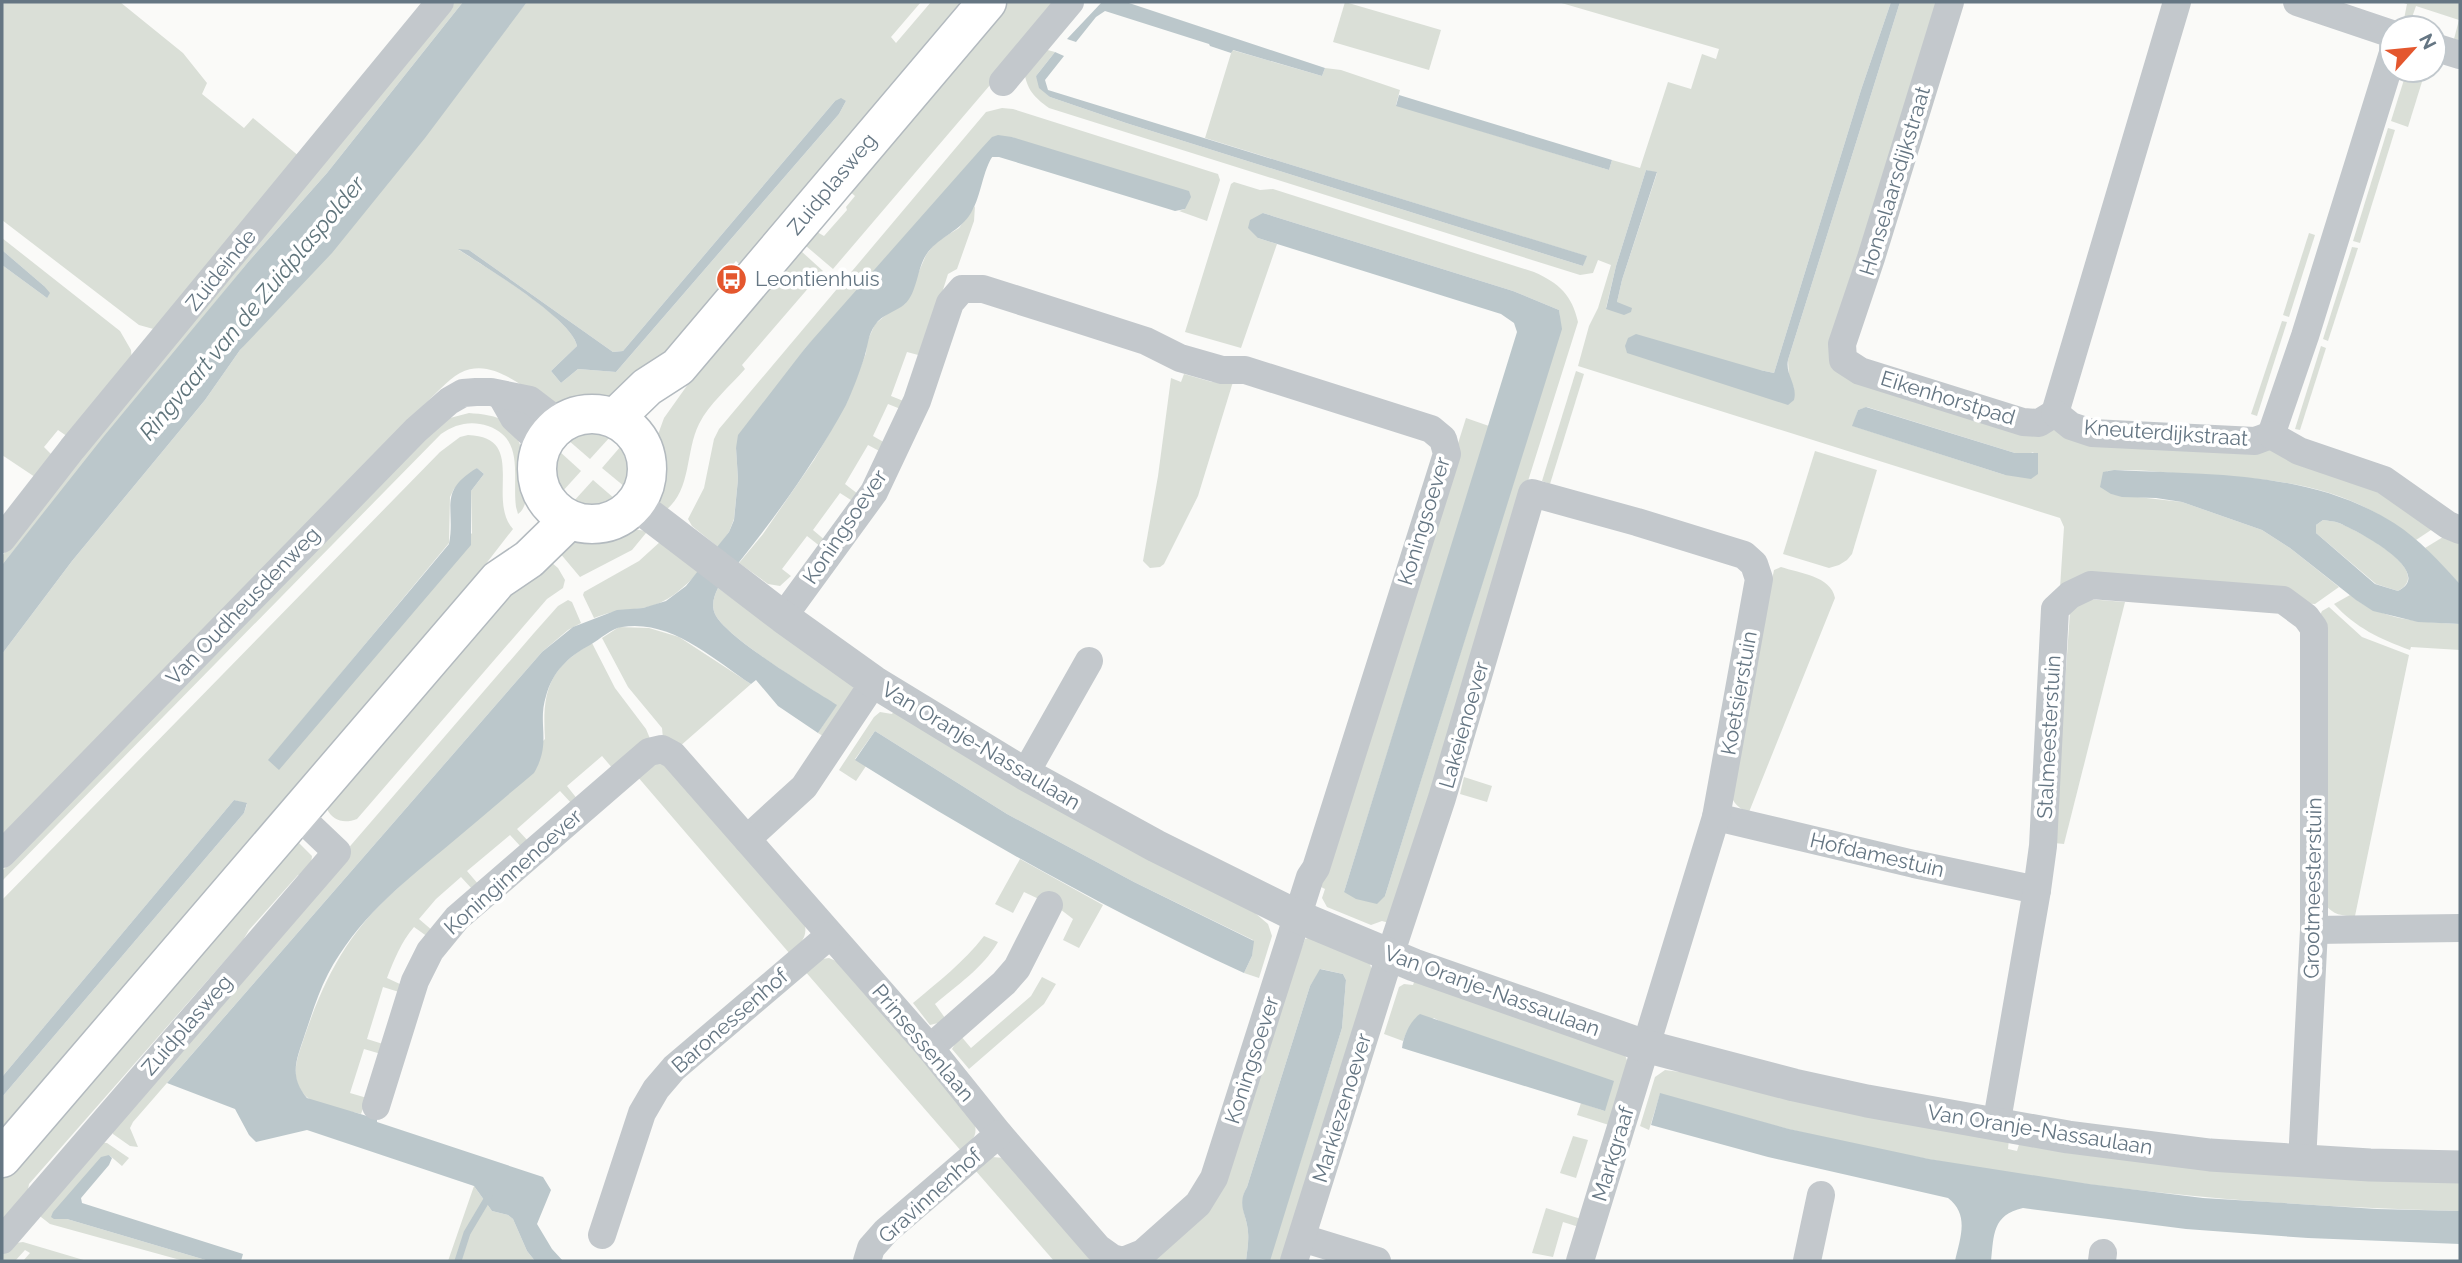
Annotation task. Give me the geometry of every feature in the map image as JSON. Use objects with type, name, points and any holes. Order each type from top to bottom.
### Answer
[{"type":"main road","name":"Zuidplasweg","points":[[627,429],[647,387],[678,367],[987,2]]},
{"type":"main road","points":[[587,413],[602,414],[627,429],[646,455],[648,472],[644,489],[635,504],[622,516],[605,523],[587,525],[557,509],[538,485],[536,471],[537,457],[551,434],[573,416],[587,413]]},
{"type":"main road","points":[[2,1158],[498,579],[529,559],[557,509]]},
{"type":"street","name":"Zuideinde","points":[[2,539],[440,2]]},
{"type":"street","points":[[1003,82],[1070,2]]},
{"type":"street","name":"Honselaarsdijkstraat","points":[[1843,360],[1842,344],[1950,2]]},
{"type":"street","name":"Kneuterdijkstraat","points":[[2176,2],[2054,413],[2071,426],[2092,433],[2255,441],[2271,435],[2305,336],[2383,84]]},
{"type":"street","points":[[2297,2],[2378,29]]},
{"type":"street","name":"Koningsoever","points":[[783,617],[874,492],[918,401],[950,303],[962,289],[983,289],[1146,341],[1180,359],[1222,370],[1245,370],[1438,433],[1446,446],[1447,454],[1214,1178],[1198,1203],[1143,1253],[1123,1261],[1112,1258],[1098,1248]]},
{"type":"street","name":"Eikenhorstpad","points":[[1843,360],[1860,371],[2024,422],[2039,423],[2054,413]]},
{"type":"street","name":"Van Oudheusdenweg","points":[[2,854],[416,430],[449,401],[463,393],[491,392],[530,400],[551,434]]},
{"type":"street","points":[[2271,435],[2299,451],[2384,480],[2448,525],[2460,530]]},
{"type":"street","name":"Koetsierstuin","points":[[1532,493],[1744,555],[1754,564],[1759,579],[1716,817],[1645,1046]]},
{"type":"street","name":"Lakeienoever","points":[[1390,955],[1442,798],[1532,493]]},
{"type":"street","name":"Van Oranje-Nassaulaan","points":[[635,504],[783,617],[874,682],[1025,774],[1156,846],[1299,917],[1390,955],[1645,1046],[1794,1085],[1996,1126],[2210,1155],[2302,1162],[2460,1167]]},
{"type":"street","name":"Stalmeesterstuin","points":[[1996,1126],[2037,890],[2047,792],[2055,609],[2070,595],[2091,585],[2283,600],[2306,617]]},
{"type":"street","name":"Grootmeesterstuin","points":[[2302,1162],[2314,930],[2314,628],[2306,617]]},
{"type":"street","points":[[1025,774],[1089,661]]},
{"type":"street","points":[[747,839],[811,778],[874,682]]},
{"type":"street","name":"Prinsessenlaan","points":[[662,749],[673,755],[930,1048],[999,1134],[1098,1248]]},
{"type":"street","name":"Koninginnenoever","points":[[376,1106],[415,981],[430,950],[444,932],[649,751],[662,749]]},
{"type":"street","name":"Zuidplasweg","points":[[2,1240],[337,852],[297,814]]},
{"type":"street","name":"Hofdamestuin","points":[[1716,817],[2037,890]]},
{"type":"street","points":[[930,1048],[1017,968],[1049,905]]},
{"type":"street","points":[[2314,930],[2460,928]]},
{"type":"street","name":"Baronessenhof","points":[[602,1235],[642,1112],[656,1089],[674,1068],[830,936]]},
{"type":"street","name":"Markiezenoever","points":[[1298,1250],[1390,955]]},
{"type":"street","name":"Markgraaf","points":[[1580,1261],[1645,1046]]},
{"type":"street","name":"Gravinnenhof","points":[[867,1261],[871,1248],[886,1231],[999,1134]]},
{"type":"street","points":[[1807,1261],[1821,1195]]},
{"type":"street","points":[[1298,1250],[1377,1261]]},
{"type":"shaded area","points":[[2,2],[120,2],[183,53],[207,83],[202,94],[244,128],[253,118],[300,157],[157,330],[139,325],[2,220]]},
{"type":"shaded area","points":[[452,2],[463,2],[327,173],[249,261],[2,565],[2,556],[184,328]]},
{"type":"shaded area","points":[[527,2],[921,2],[891,37],[896,43],[931,2],[970,2],[739,264],[736,261],[723,276],[732,285],[697,324],[610,403],[561,405],[487,369],[474,369],[455,376],[2,836],[2,654],[72,561],[205,400],[240,350]],"holes":[[[835,101],[846,101],[839,114],[616,372],[578,369],[561,383],[551,371],[577,346],[572,335],[526,294],[459,250],[469,250],[613,352],[623,351]]]},
{"type":"shaded area","points":[[1005,2],[1061,2],[833,269],[806,246],[817,232],[824,236],[847,210],[846,207],[855,196],[847,189]]},
{"type":"shaded area","points":[[1345,2],[1441,30],[1429,70],[1333,42]]},
{"type":"shaded area","points":[[1558,2],[1891,2],[1861,90],[1774,373],[1760,370],[1794,388],[1789,377],[1788,360],[1900,2],[1940,2],[1831,351],[2041,429],[2269,447],[2347,472],[2437,526],[2416,540],[2362,506],[2308,487],[2280,482],[2148,471],[2107,471],[2111,494],[2182,502],[2262,530],[2290,548],[2339,587],[2315,604],[2060,588],[2064,527],[2060,518],[1578,366],[1611,265],[1598,260],[1593,273],[1580,275],[1049,108],[1032,92],[1024,71],[1040,48],[1055,52],[1036,76],[1050,97],[1583,266],[1586,256],[1205,138],[1232,50],[1322,76],[1325,68],[1341,70],[1400,90],[1396,105],[1609,170],[1612,160],[1640,168],[1668,82],[1691,89],[1702,54],[1716,59],[1719,49]],"holes":[[[1646,170],[1657,173],[1617,302],[1606,308]],[[1867,407],[2015,453],[2034,452],[2005,475],[1853,426],[1858,410]]]},
{"type":"shaded area","points":[[2401,2],[2460,2],[2460,41],[2454,39],[2459,20],[2448,16],[2448,14],[2416,6],[2413,14],[2405,14],[2407,4]]},
{"type":"shaded area","points":[[2403,84],[2421,84],[2408,127],[2391,121]]},
{"type":"shaded area","points":[[1002,108],[1013,109],[1218,174],[1220,180],[1207,221],[1179,211],[1185,209],[1012,137],[806,347],[736,448],[738,479],[734,519],[729,532],[718,547],[692,526],[688,519],[704,488],[714,439],[719,429],[986,112]]},
{"type":"shaded area","points":[[2388,128],[2395,130],[2360,243],[2353,241]]},
{"type":"shaded area","points":[[1234,182],[1260,190],[1273,189],[1534,272],[1563,291],[1572,304],[1578,322],[1389,923],[1382,921],[1371,925],[1327,907],[1322,898],[1325,889],[1319,886],[1466,418],[1489,426],[1344,892],[1385,896],[1561,329],[1559,310],[1513,291],[1263,213],[1258,238],[1277,244],[1241,348],[1185,332],[1231,184]]},
{"type":"shaded area","points":[[975,206],[974,221],[957,269],[948,274],[922,356],[907,352],[891,396],[906,402],[903,410],[888,404],[873,436],[887,444],[883,453],[868,445],[845,484],[858,494],[854,502],[840,493],[813,530],[826,541],[821,547],[807,536],[782,569],[791,576],[780,586],[768,584],[739,563],[763,534],[814,460],[847,402],[875,324],[905,304],[926,255],[936,242],[959,228]]},
{"type":"shaded area","points":[[2309,233],[2315,235],[2289,317],[2283,315]]},
{"type":"shaded area","points":[[2,238],[120,331],[131,350],[132,362],[71,439],[58,430],[44,447],[54,457],[38,479],[2,455],[2,265],[47,298],[44,286],[2,250]]},
{"type":"shaded area","points":[[2352,247],[2358,248],[2328,341],[2323,339]]},
{"type":"shaded area","points":[[801,251],[823,271],[742,365],[745,369],[703,417],[695,435],[680,492],[665,511],[656,493],[659,467],[656,440],[664,418],[691,380]]},
{"type":"shaded area","points":[[2282,321],[2287,322],[2257,416],[2251,414]]},
{"type":"shaded area","points":[[2321,346],[2326,348],[2300,430],[2295,429]]},
{"type":"shaded area","points":[[1576,371],[1584,374],[1550,484],[1542,481]]},
{"type":"shaded area","points":[[1184,374],[1212,382],[1233,383],[1198,496],[1164,564],[1150,568],[1143,561],[1171,378],[1181,382]]},
{"type":"shaded area","points":[[469,413],[503,420],[519,441],[526,469],[527,497],[518,514],[512,449],[500,432],[488,426],[469,423],[458,425],[441,434],[2,881],[2,871],[419,443],[450,418]]},
{"type":"shaded area","points":[[586,432],[598,432],[610,437],[590,459],[568,440]]},
{"type":"shaded area","points":[[468,435],[486,438],[497,446],[503,472],[503,502],[513,529],[444,618],[2,1136],[2,1097],[244,813],[247,804],[234,800],[2,1077],[2,900],[440,452],[460,437]],"holes":[[[477,468],[484,474],[471,491],[472,533],[269,760],[449,543],[450,497],[454,489]]]},
{"type":"shaded area","points":[[621,446],[629,468],[625,487],[602,468]]},
{"type":"shaded area","points":[[559,451],[581,471],[562,492],[555,472]]},
{"type":"shaded area","points":[[1815,451],[1877,470],[1852,554],[1839,565],[1829,568],[1783,554]]},
{"type":"shaded area","points":[[593,480],[615,499],[594,506],[573,502]]},
{"type":"shaded area","points":[[2323,520],[2348,527],[2390,552],[2407,573],[2407,583],[2398,591],[2376,584],[2316,533],[2316,525]]},
{"type":"shaded area","points":[[626,528],[646,533],[632,550],[580,577],[554,546],[574,535],[604,535]]},
{"type":"shaded area","points":[[2448,534],[2460,538],[2460,584],[2425,548]]},
{"type":"shaded area","points":[[661,541],[699,571],[681,589],[660,603],[594,618],[584,592],[639,561]]},
{"type":"shaded area","points":[[544,556],[558,568],[565,580],[563,588],[547,599],[357,819],[343,821],[332,816],[327,809]]},
{"type":"shaded area","points":[[1781,567],[1821,580],[1835,598],[1749,812],[1734,802],[1730,783],[1774,570]]},
{"type":"shaded area","points":[[718,588],[853,685],[853,692],[826,738],[818,733],[836,705],[751,649],[722,624],[713,607]]},
{"type":"shaded area","points":[[2350,595],[2362,604],[2389,615],[2416,621],[2460,624],[2460,650],[2411,647],[2410,650],[2379,637],[2351,620],[2334,604]]},
{"type":"shaded area","points":[[2087,599],[2125,602],[2064,844],[2054,843],[2070,612]]},
{"type":"shaded area","points":[[568,600],[572,602],[581,623],[568,630],[542,652],[133,1122],[130,1128],[138,1147],[130,1146],[113,1134],[111,1127],[125,1107],[534,633],[558,606]]},
{"type":"shaded area","points":[[2329,607],[2362,637],[2409,655],[2355,916],[2338,914],[2325,904],[2319,617],[2322,611]]},
{"type":"shaded area","points":[[619,627],[649,628],[679,637],[751,684],[679,747],[663,739],[662,728],[628,687],[602,638]]},
{"type":"shaded area","points":[[592,643],[615,688],[646,729],[651,741],[614,770],[602,756],[567,786],[578,800],[572,804],[560,791],[517,829],[529,842],[522,848],[510,835],[467,871],[479,885],[473,890],[461,877],[436,899],[419,919],[433,931],[428,937],[414,927],[402,945],[387,978],[402,985],[399,992],[383,987],[367,1039],[383,1044],[381,1054],[364,1049],[350,1093],[367,1098],[361,1114],[313,1101],[298,1085],[296,1064],[321,993],[342,954],[353,936],[382,903],[545,739],[545,707],[551,682],[566,662]]},
{"type":"shaded area","points":[[896,708],[1255,913],[1268,924],[1272,936],[1259,978],[1244,973],[1252,956],[1253,940],[1134,882],[1007,814],[875,731],[855,759],[866,766],[856,781],[839,770],[874,717],[880,712],[892,714]]},
{"type":"shaded area","points":[[661,763],[667,765],[804,922],[804,936],[790,954],[637,776],[649,766]]},
{"type":"shaded area","points":[[1464,777],[1492,786],[1487,802],[1460,794]]},
{"type":"shaded area","points":[[299,843],[312,856],[310,873],[298,875],[29,1184],[26,1201],[2,1229],[2,1176],[287,845]]},
{"type":"shaded area","points":[[1020,859],[1103,905],[1079,948],[1063,940],[1073,919],[1060,909],[1024,892],[1013,913],[995,904]]},
{"type":"shaded area","points":[[984,936],[998,942],[977,968],[935,1004],[945,1018],[930,1025],[913,1003],[959,963]]},
{"type":"shaded area","points":[[1311,937],[1369,962],[1373,972],[1282,1261],[1269,1261],[1342,1028],[1346,980],[1343,974],[1321,969],[1310,986],[1244,1193],[1248,1235],[1246,1261],[1147,1261],[1200,1215],[1305,939]]},
{"type":"shaded area","points":[[822,959],[836,961],[973,1117],[974,1136],[962,1152],[804,970]]},
{"type":"shaded area","points":[[1042,977],[1056,984],[1044,1004],[969,1069],[952,1049],[960,1035],[971,1048],[1031,996]]},
{"type":"shaded area","points":[[1416,977],[1625,1055],[1628,1063],[1609,1125],[1577,1115],[1581,1103],[1605,1111],[1434,1018],[1407,1031],[1403,1041],[1384,1034],[1399,987],[1404,984],[1413,985]]},
{"type":"shaded area","points":[[1682,1066],[2009,1139],[2008,1149],[2017,1151],[2020,1141],[2460,1178],[2460,1211],[2291,1204],[2038,1177],[1871,1148],[1788,1129],[1660,1094],[1649,1130],[1640,1126],[1655,1077],[1665,1070],[1680,1072]]},
{"type":"shaded area","points":[[1573,1136],[1588,1140],[1576,1178],[1560,1173]]},
{"type":"shaded area","points":[[98,1142],[107,1143],[129,1158],[122,1166],[109,1155],[67,1219],[209,1261],[184,1261],[50,1224],[41,1217],[38,1207]]},
{"type":"shaded area","points":[[992,1157],[1005,1158],[1100,1261],[1054,1261],[975,1170]]},
{"type":"shaded area","points":[[474,1186],[492,1211],[513,1219],[527,1251],[535,1261],[448,1261]]},
{"type":"shaded area","points":[[1546,1208],[1581,1219],[1579,1227],[1563,1222],[1553,1257],[1532,1253]]},
{"type":"shaded area","points":[[23,1242],[87,1261],[23,1261],[30,1253],[25,1250],[15,1261],[2,1261],[2,1250],[8,1244]]},
{"type":"water","name":"Ringvaart van de Zuidplaspolder","points":[[463,2],[527,2],[425,138],[332,253],[240,350],[205,400],[72,561],[2,654],[2,565],[104,436],[249,261],[327,173]]},
{"type":"water","points":[[1102,2],[1126,2],[1325,68],[1322,76],[1233,50],[1231,53],[1105,11],[1096,17],[1076,42],[1067,39]]},
{"type":"water","points":[[1891,2],[1900,2],[1788,360],[1794,400],[1788,405],[1627,353],[1625,346],[1628,338],[1636,334],[1774,373],[1861,90]]},
{"type":"water","points":[[1055,52],[1064,56],[1045,80],[1048,90],[1587,256],[1583,266],[1050,97],[1039,88],[1036,76]]},
{"type":"water","points":[[1399,95],[1612,160],[1609,170],[1396,106]]},
{"type":"water","points":[[841,98],[846,101],[839,114],[616,372],[578,369],[561,383],[551,371],[577,346],[572,335],[544,308],[458,249],[469,250],[613,352],[623,351],[835,101]]},
{"type":"water","points":[[998,135],[1189,191],[1191,197],[1185,209],[1175,211],[992,157],[969,216],[926,255],[912,294],[905,304],[881,318],[875,325],[846,405],[818,453],[786,500],[718,588],[713,601],[715,614],[735,636],[837,705],[818,733],[778,706],[756,680],[751,684],[691,643],[657,629],[640,626],[614,630],[568,660],[553,679],[544,706],[542,752],[534,773],[380,905],[339,955],[318,996],[296,1067],[298,1082],[307,1098],[377,1119],[377,1122],[543,1177],[551,1190],[537,1224],[552,1249],[563,1261],[535,1261],[527,1251],[513,1219],[492,1211],[474,1186],[307,1130],[256,1142],[249,1135],[235,1109],[167,1083],[542,652],[573,627],[617,610],[643,608],[666,601],[686,586],[729,532],[734,520],[738,435],[806,347],[981,149],[992,137]]},
{"type":"water","points":[[1646,170],[1657,172],[1622,280],[1617,302],[1632,308],[1631,312],[1624,315],[1606,309],[1616,266]]},
{"type":"water","points":[[1263,213],[1513,291],[1559,310],[1562,329],[1385,896],[1377,904],[1356,899],[1344,892],[1517,332],[1514,323],[1501,314],[1258,238],[1248,228],[1250,220]]},
{"type":"water","points":[[2,250],[44,286],[50,293],[47,298],[2,265]]},
{"type":"water","points":[[1866,407],[2015,453],[2038,453],[2038,474],[2031,479],[2005,475],[1852,426],[1858,410]]},
{"type":"water","points":[[477,468],[484,474],[471,491],[471,545],[279,770],[268,760],[449,544],[452,493],[465,477]]},
{"type":"water","points":[[2114,470],[2258,478],[2328,493],[2362,506],[2412,536],[2460,584],[2460,624],[2418,622],[2373,611],[2262,530],[2182,502],[2111,494],[2100,487],[2103,472]],"holes":[[[2323,520],[2348,527],[2390,552],[2408,573],[2407,583],[2398,591],[2375,584],[2316,533],[2316,525]]]},
{"type":"water","points":[[875,731],[1007,814],[1134,882],[1254,941],[1252,956],[1244,973],[1144,925],[1046,873],[855,760]]},
{"type":"water","points":[[234,800],[247,803],[244,813],[2,1097],[2,1077]]},
{"type":"water","points":[[1320,969],[1343,974],[1346,980],[1342,1028],[1270,1261],[1246,1261],[1248,1235],[1242,1199],[1310,986]]},
{"type":"water","points":[[1420,1014],[1614,1081],[1605,1111],[1402,1048],[1408,1030]]},
{"type":"water","points":[[1660,1093],[1789,1129],[1929,1159],[2089,1184],[2203,1198],[2377,1209],[2460,1211],[2460,1244],[2308,1238],[2186,1229],[2023,1208],[2005,1216],[1996,1227],[1991,1261],[1955,1261],[1962,1227],[1959,1212],[1948,1198],[1768,1157],[1651,1125]]},
{"type":"water","points":[[109,1155],[112,1158],[109,1165],[81,1198],[82,1203],[243,1254],[241,1261],[209,1261],[67,1219],[51,1217],[101,1157]]},
{"type":"waterway","points":[[458,1261],[467,1233],[489,1196]]},
{"type":"place","name":"Leontienhuis","points":[[732,279]]}]
